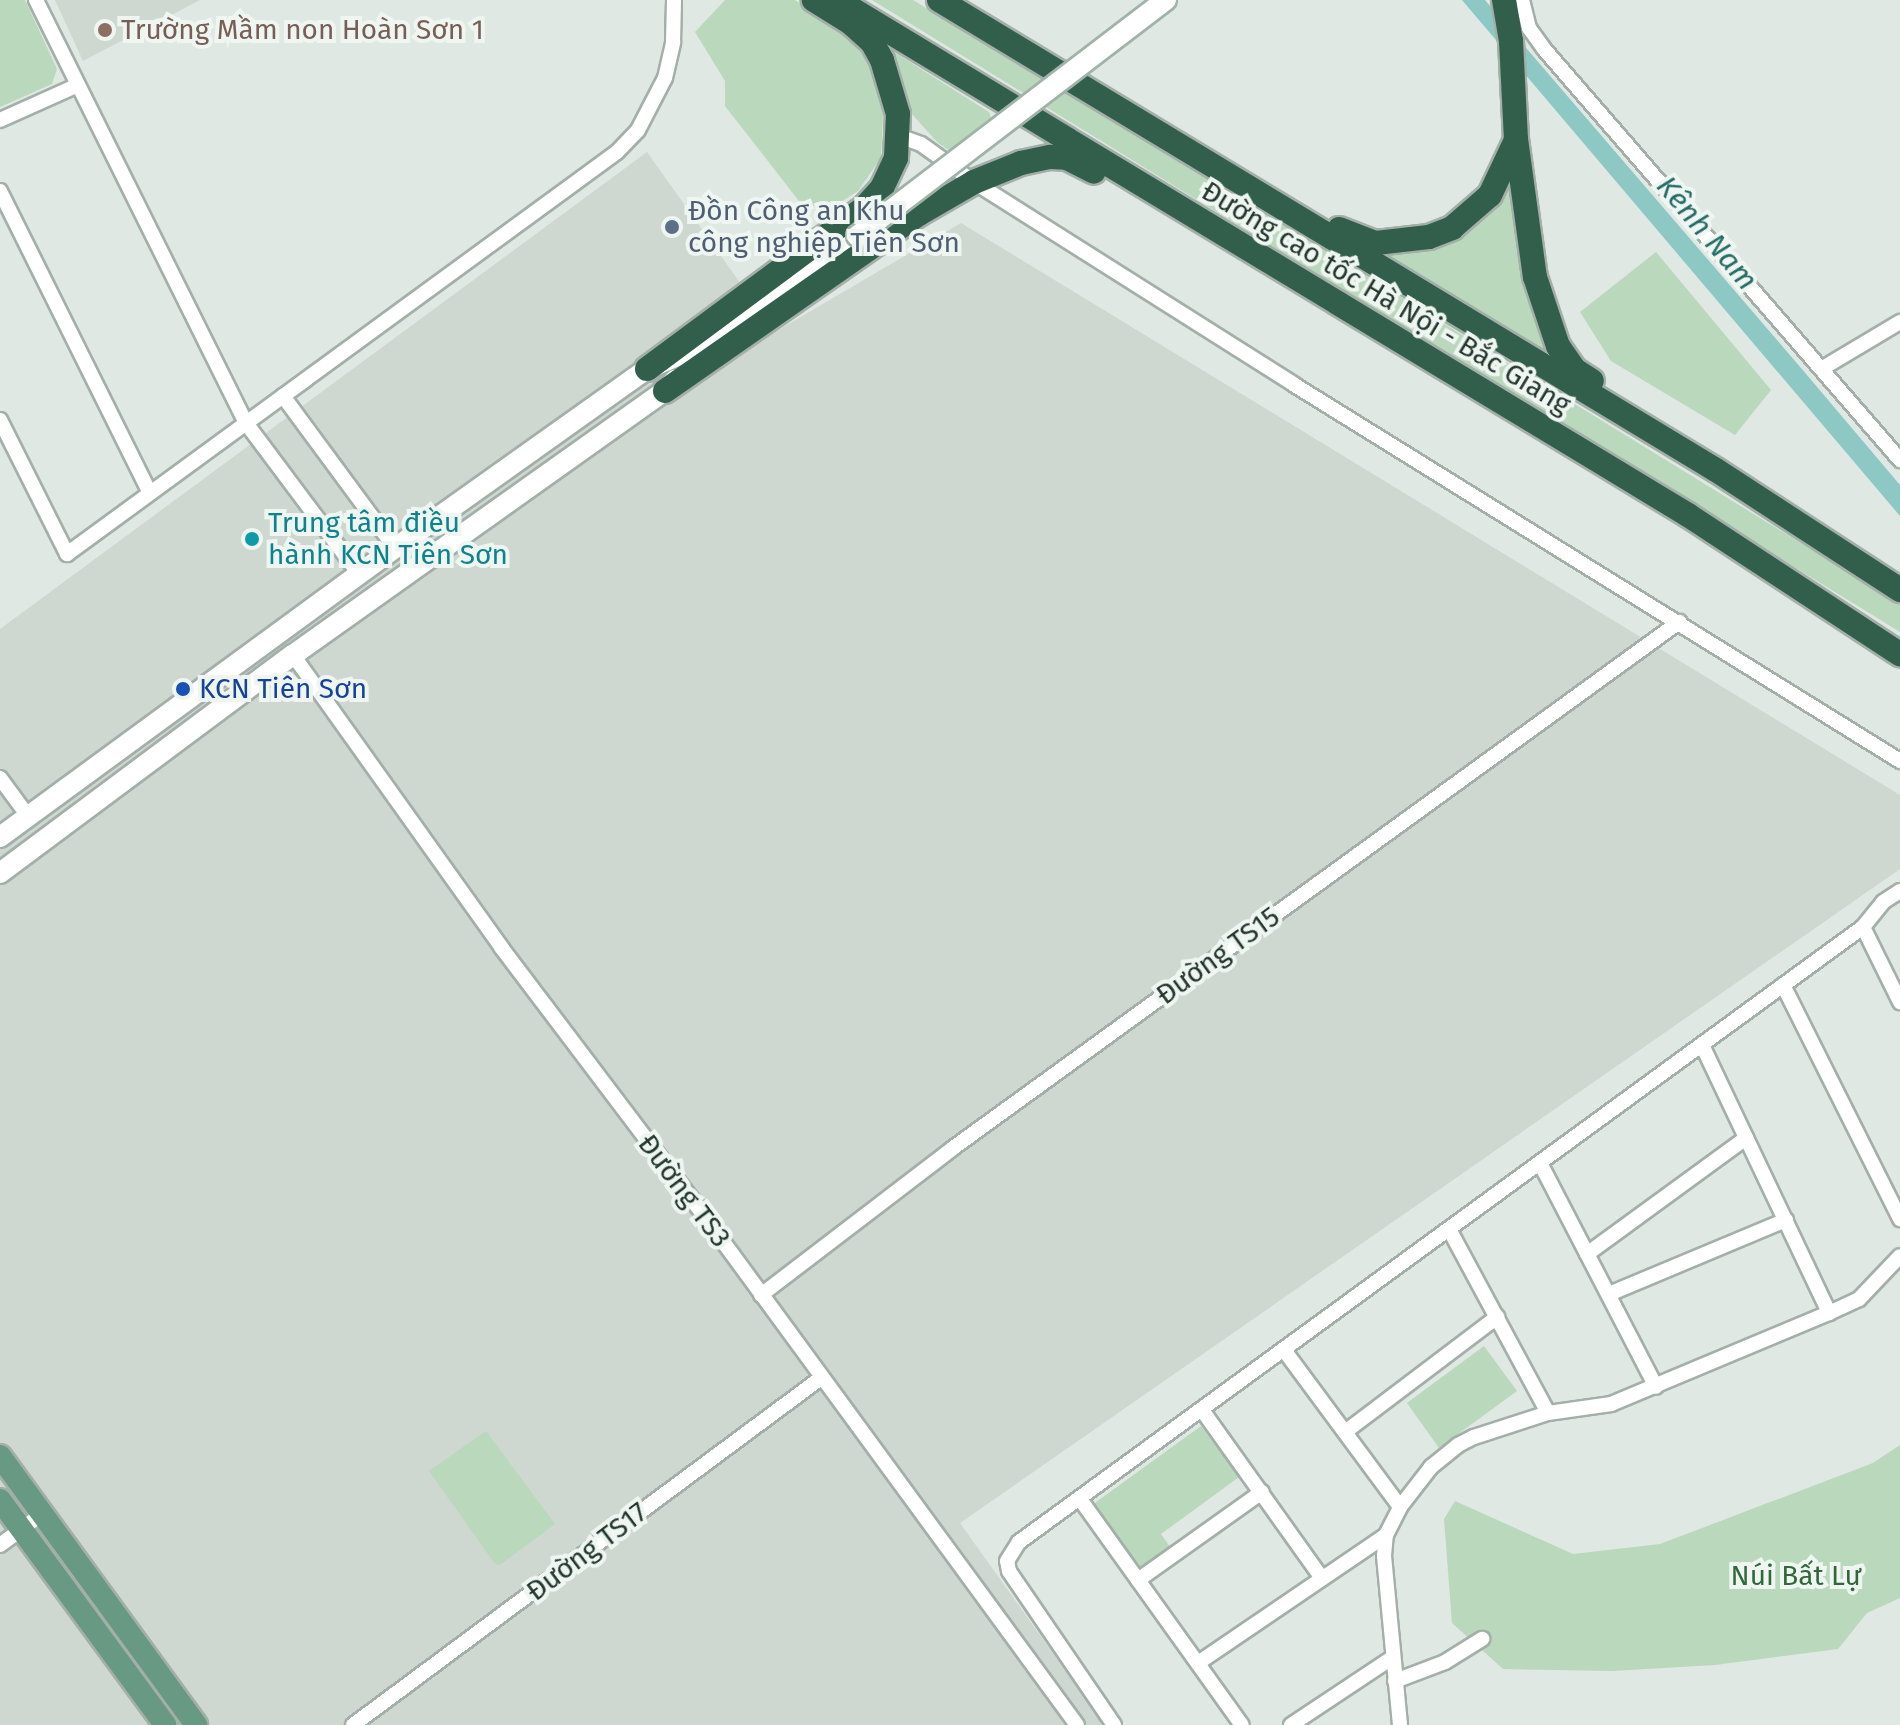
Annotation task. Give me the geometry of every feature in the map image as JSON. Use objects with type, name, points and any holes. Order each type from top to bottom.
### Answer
[{"type":"highway","points":[[647,369],[864,208],[882,188],[896,158],[899,136],[892,88],[872,42],[851,23],[814,0]]},
{"type":"highway","name":"Đường cao tốc Hà Nội - Bắc Giang","points":[[837,0],[1688,515],[1900,654]]},
{"type":"highway","name":"Đường cao tốc Hà Nội - Bắc Giang","points":[[939,0],[1716,470],[1900,590]]},
{"type":"highway","points":[[1504,0],[1511,41],[1516,139],[1538,289],[1558,346],[1575,370],[1821,524],[1900,584]]},
{"type":"highway","points":[[1030,55],[1147,113],[1345,232],[1376,243],[1429,237],[1452,228],[1476,211],[1490,195],[1516,139]]},
{"type":"highway","points":[[665,391],[919,214],[974,182],[1021,163],[1067,158],[1111,180],[1582,464],[1688,515]]},
{"type":"main road","points":[[0,837],[359,574],[647,369],[705,344],[857,236],[1166,0]]},
{"type":"main road","points":[[0,873],[293,655],[665,391],[705,344]]},
{"type":"main road","points":[[278,634],[293,655]]},
{"type":"main road","points":[[0,1456],[196,1725]]},
{"type":"main road","points":[[0,1500],[165,1725]]},
{"type":"street","points":[[36,0],[246,423],[359,574]]},
{"type":"street","points":[[0,420],[67,554],[617,152],[638,130],[665,78],[673,42],[674,0]]},
{"type":"street","points":[[1522,0],[1529,28],[1544,49],[1900,460]]},
{"type":"street","points":[[0,120],[78,85]]},
{"type":"street","points":[[899,136],[921,144],[974,182],[1900,761]]},
{"type":"street","points":[[0,191],[150,493]]},
{"type":"street","points":[[1823,368],[1900,322]]},
{"type":"street","points":[[283,396],[395,548]]},
{"type":"street","name":"Đường TS15","points":[[761,1295],[953,1148],[1679,622]]},
{"type":"street","name":"Đường TS3","points":[[293,655],[501,947],[1077,1725]]},
{"type":"street","points":[[0,778],[28,816]]},
{"type":"street","points":[[1114,1725],[1009,1571],[1007,1561],[1019,1542],[1863,927],[1883,902],[1900,891]]},
{"type":"street","points":[[1863,927],[1900,1002]]},
{"type":"street","points":[[1783,985],[1900,1219]]},
{"type":"street","points":[[1702,1045],[1829,1313]]},
{"type":"street","points":[[1587,1254],[1746,1138]]},
{"type":"street","points":[[1540,1163],[1656,1387]]},
{"type":"street","points":[[1609,1294],[1786,1220]]},
{"type":"street","points":[[1449,1229],[1548,1413]]},
{"type":"street","points":[[1400,1725],[1392,1658],[1386,1535],[1400,1507],[1431,1467],[1458,1445],[1548,1413],[1611,1404],[1829,1313],[1859,1299],[1900,1256]]},
{"type":"street","points":[[1345,1432],[1497,1317]]},
{"type":"street","points":[[1284,1350],[1400,1507]]},
{"type":"street","name":"Đường TS17","points":[[353,1725],[821,1378]]},
{"type":"street","points":[[1202,1410],[1322,1578]]},
{"type":"street","points":[[1138,1580],[1262,1492]]},
{"type":"street","points":[[1080,1499],[1242,1725]]},
{"type":"street","points":[[0,1545],[42,1514]]},
{"type":"street","points":[[1198,1663],[1386,1535]]},
{"type":"street","points":[[1395,1681],[1445,1662],[1482,1639]]},
{"type":"street","points":[[1291,1725],[1392,1658]]},
{"type":"shaded area","name":"Trường Mầm non Hoàn Sơn 1","points":[[55,0],[200,0],[83,61]]},
{"type":"shaded area","points":[[647,152],[775,332],[961,223],[1900,795],[1900,869],[960,1523],[1104,1725],[0,1725],[0,629]]},
{"type":"green space","points":[[0,0],[25,0],[57,69],[52,84],[0,107]]},
{"type":"green space","points":[[725,0],[794,0],[835,20],[873,68],[883,114],[881,158],[858,191],[830,209],[825,201],[806,210],[725,106],[725,81],[695,32]]},
{"type":"green space","points":[[872,0],[913,0],[1900,604],[1900,632]]},
{"type":"green space","points":[[886,47],[989,112],[993,123],[955,154],[938,143],[911,113]]},
{"type":"green space","points":[[1514,180],[1565,371],[1378,258],[1430,249],[1464,235],[1490,212]]},
{"type":"green space","points":[[1656,252],[1771,390],[1735,435],[1611,361],[1580,312]]},
{"type":"green space","points":[[1484,1346],[1517,1391],[1439,1448],[1407,1403]]},
{"type":"green space","points":[[1201,1426],[1239,1477],[1161,1534],[1170,1547],[1138,1570],[1092,1505]]},
{"type":"green space","points":[[486,1431],[555,1524],[500,1565],[495,1564],[429,1471]]},
{"type":"green space","name":"Núi Bất Lự","points":[[1900,1445],[1900,1598],[1867,1613],[1838,1649],[1715,1665],[1612,1671],[1503,1669],[1452,1623],[1444,1519],[1455,1501],[1573,1554],[1660,1544],[1873,1463]]},
{"type":"green space","points":[[52,1543],[185,1725],[175,1725],[47,1546]]},
{"type":"water","name":"Kênh Nam","points":[[1462,0],[1485,0],[1801,368],[1900,485],[1900,516]]},
{"type":"place","name":"Trường Mầm non Hoàn Sơn 1","points":[[105,30]]},
{"type":"place","name":"Đồn Công an Khu công nghiệp Tiên Sơn","points":[[672,227]]},
{"type":"place","name":"Trung tâm điều hành KCN Tiên Sơn","points":[[252,539]]},
{"type":"place","name":"KCN Tiên Sơn","points":[[183,689]]}]
